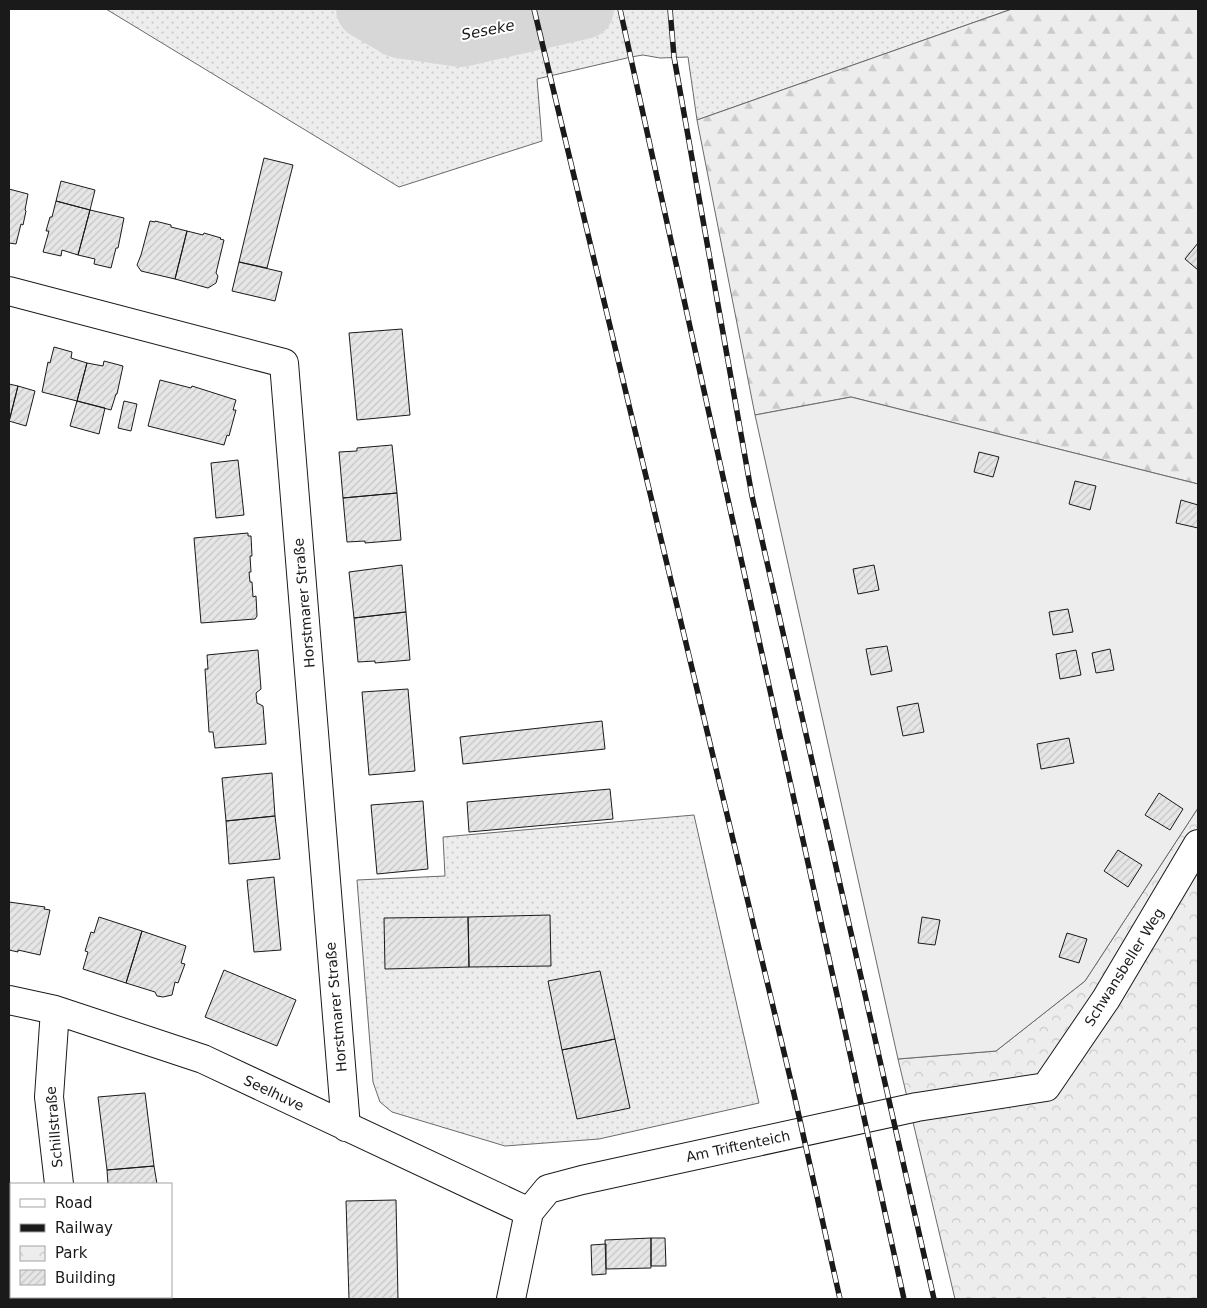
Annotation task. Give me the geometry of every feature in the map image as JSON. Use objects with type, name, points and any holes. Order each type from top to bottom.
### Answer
[{"type":"street","name":"Horstmarer Straße","points":[[9,291],[284,362],[346,1127]]},
{"type":"street","name":"Schwansbeller Weg","points":[[1046,1087],[1106,999],[1198,844]]},
{"type":"street","name":"Seelhuve","points":[[9,1000],[54,1010],[203,1059],[529,1212]]},
{"type":"street","name":"Schillstraße","points":[[54,1010],[49,1097],[59,1183]]},
{"type":"street","name":"Am Triftenteich","points":[[511,1299],[529,1212],[548,1189],[917,1107],[1046,1087]]},
{"type":"green space","points":[[106,9],[1012,9],[697,120],[688,57],[660,58],[643,55],[537,79],[542,141],[399,187]]},
{"type":"green space","points":[[1012,9],[1198,9],[1198,484],[851,397],[755,415],[697,120]]},
{"type":"green space","points":[[1198,808],[1198,1299],[955,1299],[898,1059],[996,1051],[1085,981]]},
{"type":"green space","points":[[694,815],[759,1103],[599,1139],[505,1146],[392,1112],[380,1102],[373,1082],[357,880],[445,876],[443,837]]},
{"type":"shaded area","points":[[851,397],[1198,484],[1198,808],[1085,981],[996,1051],[898,1059],[755,415]]},
{"type":"building","points":[[264,158],[293,165],[267,268],[239,262]]},
{"type":"building","points":[[61,181],[95,190],[90,210],[56,201]]},
{"type":"building","points":[[9,189],[28,194],[23,225],[21,224],[16,244],[9,243]]},
{"type":"building","points":[[56,201],[90,210],[78,255],[62,250],[61,256],[43,252],[49,231],[46,231]]},
{"type":"building","points":[[90,210],[124,218],[118,248],[116,248],[111,268],[94,264],[95,259],[78,255]]},
{"type":"building","points":[[150,221],[171,225],[171,227],[187,231],[175,279],[141,271],[137,265]]},
{"type":"building","points":[[187,231],[203,235],[204,233],[224,240],[216,273],[218,276],[216,283],[208,288],[175,279]]},
{"type":"building","points":[[1198,243],[1198,270],[1185,259]]},
{"type":"building","points":[[239,262],[282,272],[275,301],[232,291]]},
{"type":"building","points":[[402,329],[410,415],[357,420],[349,333]]},
{"type":"building","points":[[54,347],[72,352],[71,358],[87,363],[77,401],[42,392],[48,362],[50,363]]},
{"type":"building","points":[[104,361],[123,366],[117,394],[111,410],[77,401],[87,363],[103,366]]},
{"type":"building","points":[[160,380],[191,388],[192,386],[236,400],[233,410],[236,410],[229,436],[227,435],[224,445],[148,426]]},
{"type":"building","points":[[9,384],[18,386],[9,422]]},
{"type":"building","points":[[18,386],[35,391],[26,426],[9,421]]},
{"type":"building","points":[[77,401],[105,408],[99,434],[70,426]]},
{"type":"building","points":[[124,401],[137,404],[131,431],[118,428]]},
{"type":"building","points":[[392,445],[397,493],[343,498],[339,452],[357,451],[357,448]]},
{"type":"building","points":[[979,452],[999,457],[993,477],[974,472]]},
{"type":"building","points":[[238,460],[244,515],[216,518],[211,463]]},
{"type":"building","points":[[1075,481],[1096,486],[1090,510],[1069,504]]},
{"type":"building","points":[[397,493],[401,540],[365,543],[365,541],[347,542],[343,498]]},
{"type":"building","points":[[1181,500],[1198,505],[1198,528],[1176,523]]},
{"type":"building","points":[[248,533],[248,536],[251,536],[252,556],[250,556],[250,582],[252,582],[253,597],[256,596],[257,616],[255,619],[201,623],[194,538]]},
{"type":"building","points":[[402,565],[406,612],[354,618],[349,572]]},
{"type":"building","points":[[874,565],[879,590],[858,594],[853,569]]},
{"type":"building","points":[[1068,609],[1073,632],[1053,635],[1049,612]]},
{"type":"building","points":[[406,612],[410,660],[375,663],[375,661],[358,662],[354,618]]},
{"type":"building","points":[[887,646],[892,671],[871,675],[866,649]]},
{"type":"building","points":[[1110,649],[1114,670],[1096,673],[1092,653]]},
{"type":"building","points":[[258,650],[261,689],[256,693],[257,703],[263,706],[266,744],[215,748],[213,732],[209,732],[205,669],[208,669],[207,655]]},
{"type":"building","points":[[1076,650],[1081,675],[1060,679],[1056,654]]},
{"type":"building","points":[[408,689],[415,771],[369,775],[362,692]]},
{"type":"building","points":[[918,703],[924,732],[903,736],[897,707]]},
{"type":"building","points":[[602,721],[605,749],[463,764],[460,737]]},
{"type":"building","points":[[1069,738],[1074,763],[1041,769],[1037,744]]},
{"type":"building","points":[[272,773],[275,816],[226,821],[222,778]]},
{"type":"building","points":[[610,789],[613,819],[469,832],[467,802]]},
{"type":"building","points":[[1159,793],[1183,809],[1170,830],[1145,815]]},
{"type":"building","points":[[423,801],[428,869],[377,874],[371,805]]},
{"type":"building","points":[[275,816],[280,859],[229,864],[226,821]]},
{"type":"building","points":[[1118,850],[1142,865],[1128,887],[1104,871]]},
{"type":"building","points":[[274,877],[281,950],[254,952],[247,880]]},
{"type":"building","points":[[9,902],[45,907],[44,909],[50,910],[40,955],[9,950]]},
{"type":"building","points":[[550,915],[551,966],[469,967],[468,917]]},
{"type":"building","points":[[99,917],[142,931],[126,983],[83,969],[88,952],[85,951],[91,932],[94,933]]},
{"type":"building","points":[[468,917],[469,967],[385,969],[384,918]]},
{"type":"building","points":[[922,917],[940,920],[935,945],[918,943]]},
{"type":"building","points":[[142,931],[186,946],[181,963],[185,964],[178,983],[175,982],[172,995],[157,996],[155,992],[126,983]]},
{"type":"building","points":[[1067,933],[1087,939],[1079,963],[1059,957]]},
{"type":"building","points":[[224,970],[296,1000],[277,1046],[205,1017]]},
{"type":"building","points":[[600,971],[615,1039],[562,1050],[548,981]]},
{"type":"building","points":[[615,1039],[630,1108],[577,1119],[562,1050]]},
{"type":"building","points":[[145,1093],[154,1166],[107,1170],[98,1097]]},
{"type":"building","points":[[154,1166],[157,1183],[108,1183],[107,1170]]},
{"type":"building","points":[[9,1175],[10,1220],[9,1220]]},
{"type":"building","points":[[396,1200],[398,1299],[349,1299],[346,1201]]},
{"type":"building","points":[[9,1220],[10,1220],[10,1286]]},
{"type":"building","points":[[651,1238],[665,1238],[666,1266],[651,1266]]},
{"type":"building","points":[[651,1238],[651,1268],[606,1269],[605,1240]]},
{"type":"building","points":[[606,1244],[606,1274],[592,1275],[591,1245]]},
{"type":"building","points":[[122,1298],[164,1298],[164,1299]]},
{"type":"waterway","name":"Seseke","points":[[366,9],[399,28],[461,37],[584,9]]},
{"type":"railway","points":[[534,9],[794,1094],[840,1299]]},
{"type":"railway","points":[[620,9],[904,1299]]},
{"type":"railway","points":[[670,9],[674,57],[752,496],[934,1299]]}]
